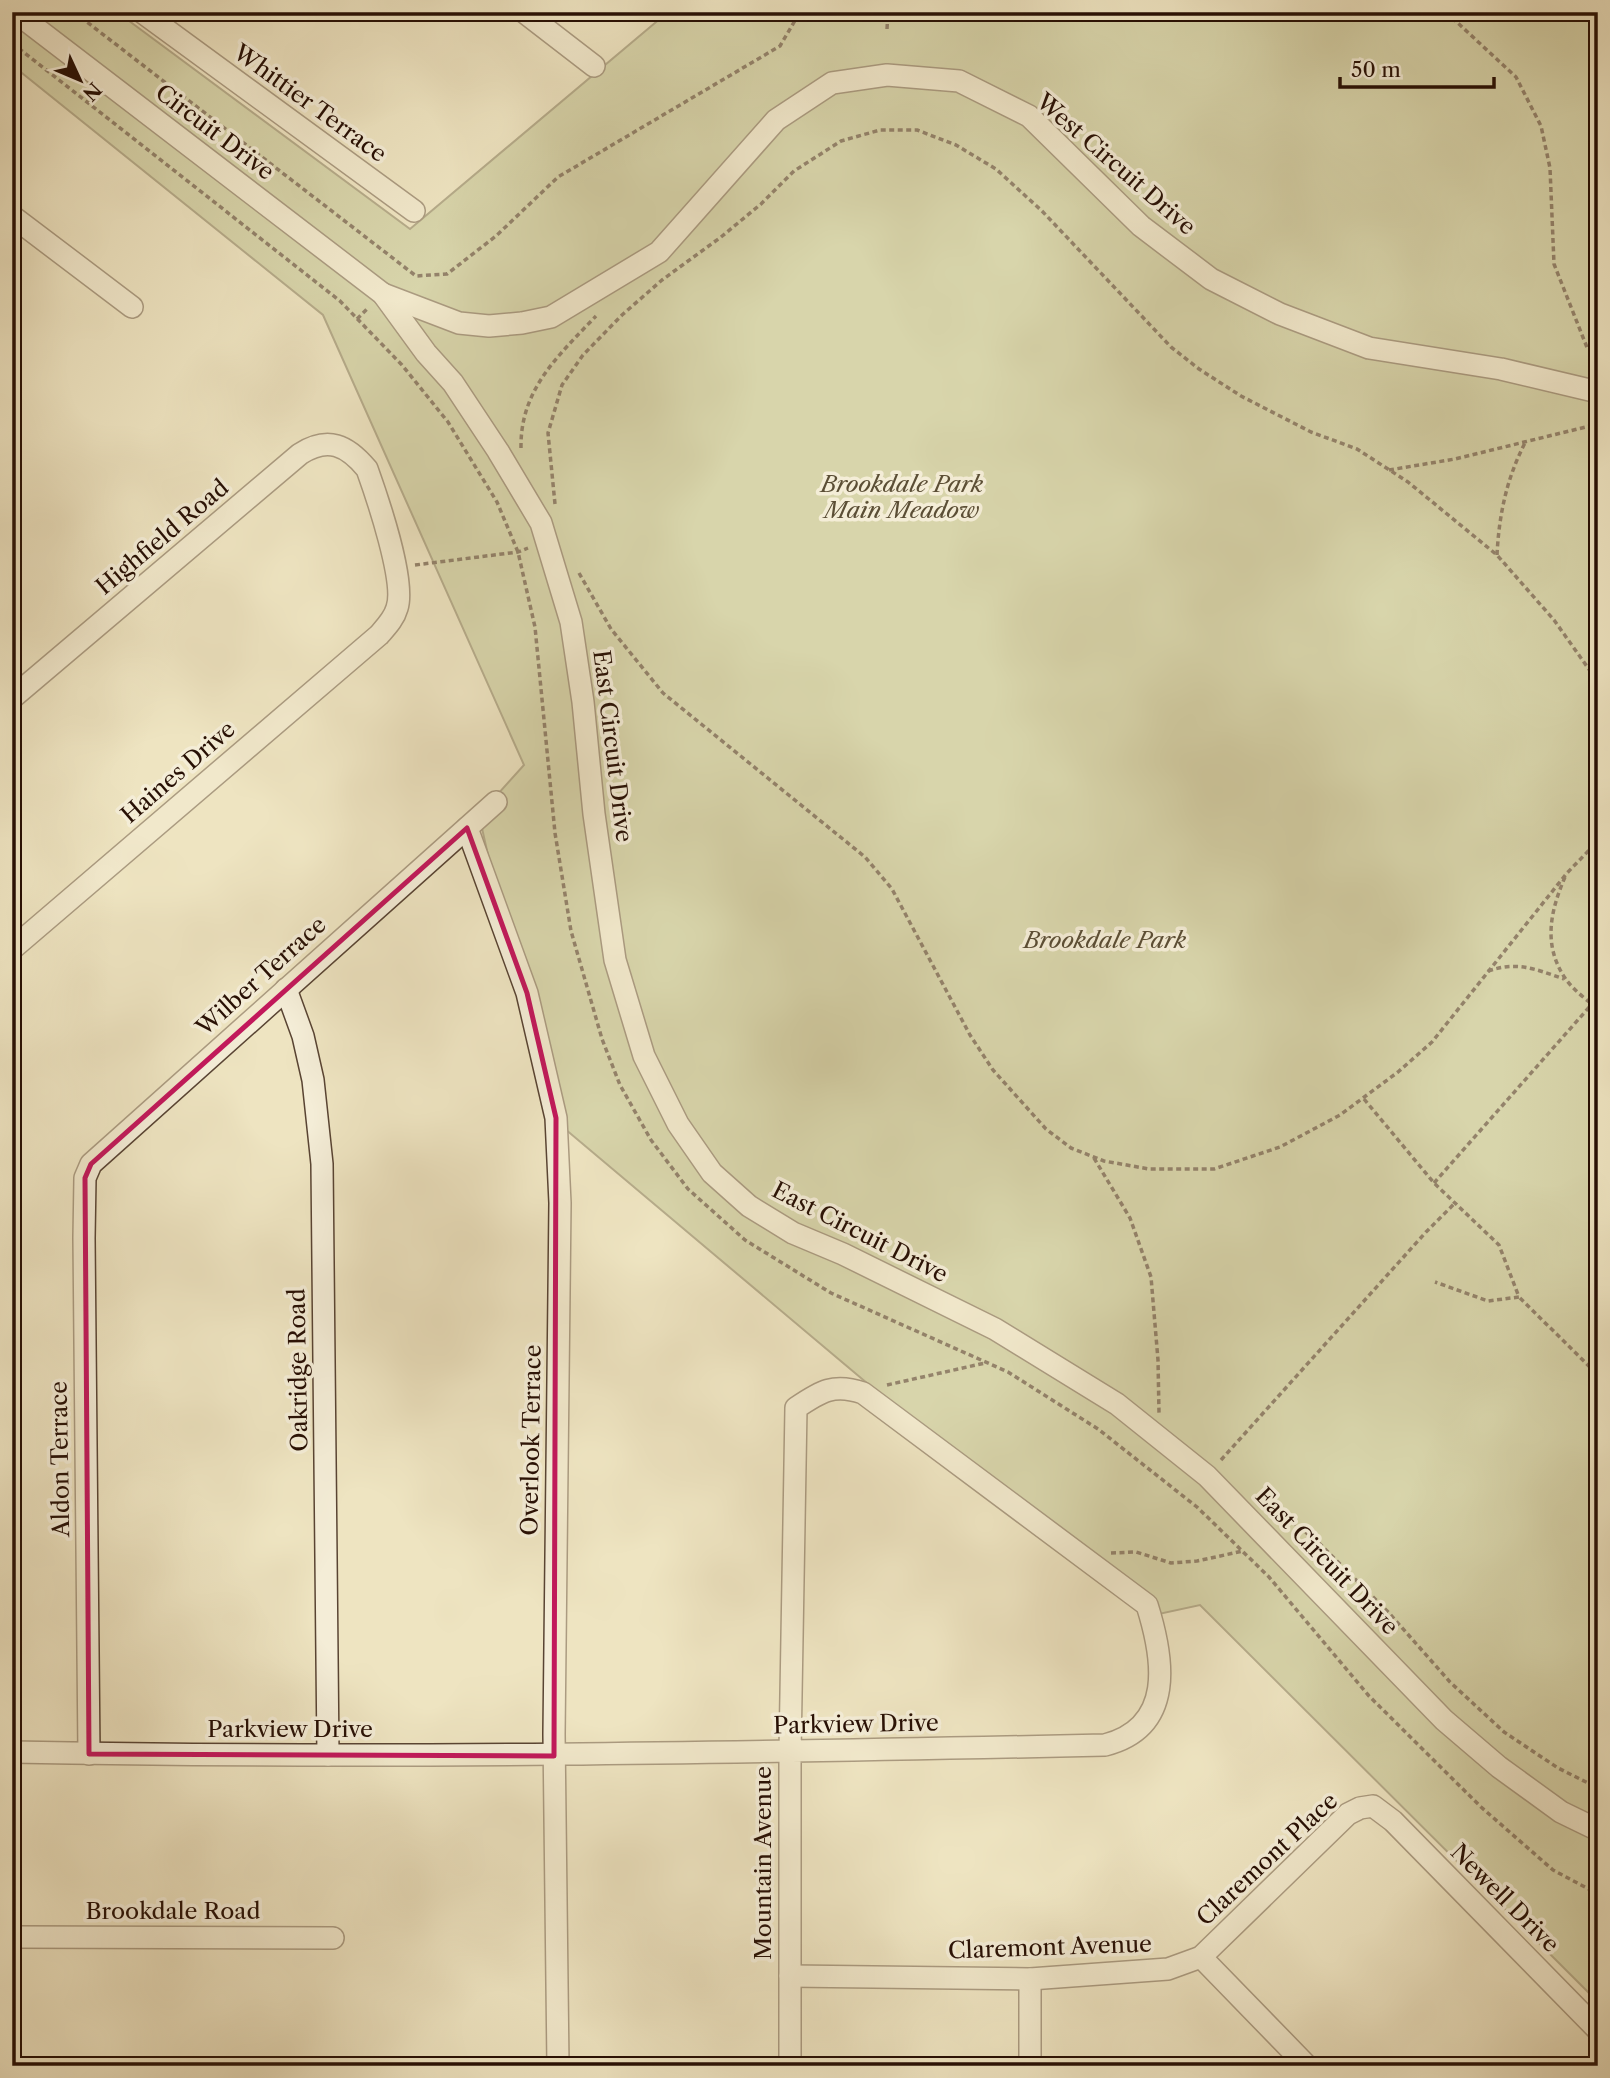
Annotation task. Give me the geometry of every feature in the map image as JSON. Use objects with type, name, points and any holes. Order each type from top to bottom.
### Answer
[{"type":"street","name":"Circuit Drive","points":[[15,12],[383,294]]},
{"type":"street","name":"Whittier Terrace","points":[[142,12],[414,211]]},
{"type":"street","points":[[524,12],[594,66]]},
{"type":"street","name":"West Circuit Drive","points":[[383,294],[459,323],[489,326],[551,317],[659,252],[776,120],[832,83],[887,75],[959,81],[1028,116],[1141,226],[1211,279],[1280,314],[1369,348],[1501,369],[1598,392]]},
{"type":"street","points":[[12,216],[132,307]]},
{"type":"street","name":"East Circuit Drive","points":[[383,294],[426,353],[453,383],[498,450],[541,523],[571,622],[615,960],[644,1056],[678,1124],[712,1173],[750,1206],[793,1233],[843,1254],[995,1329],[1097,1390],[1208,1476],[1444,1720],[1499,1766],[1561,1812],[1598,1830]]},
{"type":"street","name":"Highfield Road","points":[[12,698],[300,454],[313,446],[324,444],[344,447],[356,456]]},
{"type":"street","name":"Haines Drive","points":[[12,949],[390,623],[398,608],[400,595],[396,568],[367,469],[356,456]]},
{"type":"street","name":"Wilber Terrace","points":[[91,1164],[496,802]]},
{"type":"street","name":"Overlook Terrace","points":[[467,828],[527,993],[556,1118],[560,1203],[554,1756],[558,2066]]},
{"type":"street","name":"Oakridge Road","points":[[286,989],[303,1035],[313,1080],[322,1164],[328,1755]]},
{"type":"street","name":"Aldon Terrace","points":[[89,1754],[84,1238],[85,1178],[91,1164]]},
{"type":"street","name":"Parkview Drive","points":[[12,1752],[554,1756],[790,1752],[1105,1745],[1123,1740],[1136,1732],[1151,1715],[1157,1696],[1161,1662],[1157,1636],[1147,1605],[863,1393],[837,1388],[816,1394],[796,1408]]},
{"type":"street","name":"Mountain Avenue","points":[[790,2066],[790,1752],[796,1408]]},
{"type":"street","name":"Claremont Place","points":[[1201,1957],[1348,1814],[1373,1806]]},
{"type":"street","name":"Newell Drive","points":[[1373,1806],[1393,1822],[1598,2030]]},
{"type":"street","name":"Brookdale Road","points":[[12,1937],[333,1938]]},
{"type":"street","points":[[1201,1957],[1307,2066]]},
{"type":"street","name":"Claremont Avenue","points":[[789,1976],[1030,1979],[1168,1969],[1201,1957]]},
{"type":"street","points":[[1030,1979],[1030,2066]]},
{"type":"path","points":[[74,12],[416,275],[447,274],[496,236],[558,177],[780,46],[800,12]]},
{"type":"path","points":[[887,29],[888,12]]},
{"type":"path","points":[[1446,12],[1516,77],[1541,126],[1550,168],[1553,264],[1588,350]]},
{"type":"path","points":[[12,43],[340,300],[402,365],[448,422],[497,502],[518,552],[535,627],[555,834],[571,931],[602,1039],[620,1085],[651,1140],[688,1189],[745,1240],[831,1293],[987,1363],[1052,1398],[1098,1429],[1197,1507],[1243,1551],[1269,1577],[1369,1696],[1481,1807],[1553,1870],[1598,1894]]},
{"type":"path","points":[[555,511],[548,433],[562,385],[583,355],[622,315],[662,280],[741,221],[794,171],[841,141],[880,130],[917,130],[956,145],[996,169],[1042,211],[1171,347],[1199,369],[1241,396],[1311,432],[1357,449],[1389,470],[1497,555],[1554,620],[1598,682]]},
{"type":"path","points":[[521,459],[521,434],[538,382],[546,369],[601,311]]},
{"type":"path","points":[[1389,470],[1455,459],[1598,424]]},
{"type":"path","points":[[1497,555],[1499,518],[1515,463],[1526,441]]},
{"type":"path","points":[[396,568],[518,552]]},
{"type":"path","points":[[579,570],[611,629],[663,693],[865,858],[892,889],[970,1035],[993,1070],[1046,1129],[1072,1148],[1104,1161],[1149,1169],[1214,1169],[1280,1147],[1340,1115],[1364,1099],[1432,1042],[1567,873],[1597,841]]},
{"type":"path","points":[[1567,873],[1553,906],[1551,952],[1566,980],[1598,1009]]},
{"type":"path","points":[[1488,971],[1508,965],[1537,969],[1566,980]]},
{"type":"path","points":[[1434,1183],[1592,1004]]},
{"type":"path","points":[[1364,1099],[1434,1183],[1499,1245],[1519,1297],[1598,1375]]},
{"type":"path","points":[[1093,1156],[1129,1218],[1151,1278],[1159,1372],[1160,1407],[1156,1436]]},
{"type":"path","points":[[1208,1476],[1455,1203]]},
{"type":"path","points":[[1435,1282],[1489,1301],[1519,1297]]},
{"type":"path","points":[[885,1385],[987,1363]]},
{"type":"path","points":[[1265,1501],[1317,1541],[1389,1613],[1450,1682],[1504,1732],[1558,1768],[1598,1788]]},
{"type":"path","points":[[1108,1553],[1136,1552],[1171,1563],[1197,1562],[1243,1551]]},
{"type":"highlighted area","points":[[467,828],[527,993],[556,1118],[554,1756],[89,1754],[85,1178],[91,1164]]},
{"type":"green space","name":"Brookdale Park","points":[[24,12],[117,12],[410,229],[668,12],[1598,12],[1598,2002],[1200,1605],[1145,1617],[546,1113],[479,815],[524,765],[323,315],[12,65],[12,27]]},
{"type":"park label","name":"Brookdale Park Main Meadow","points":[[902,497]]}]
